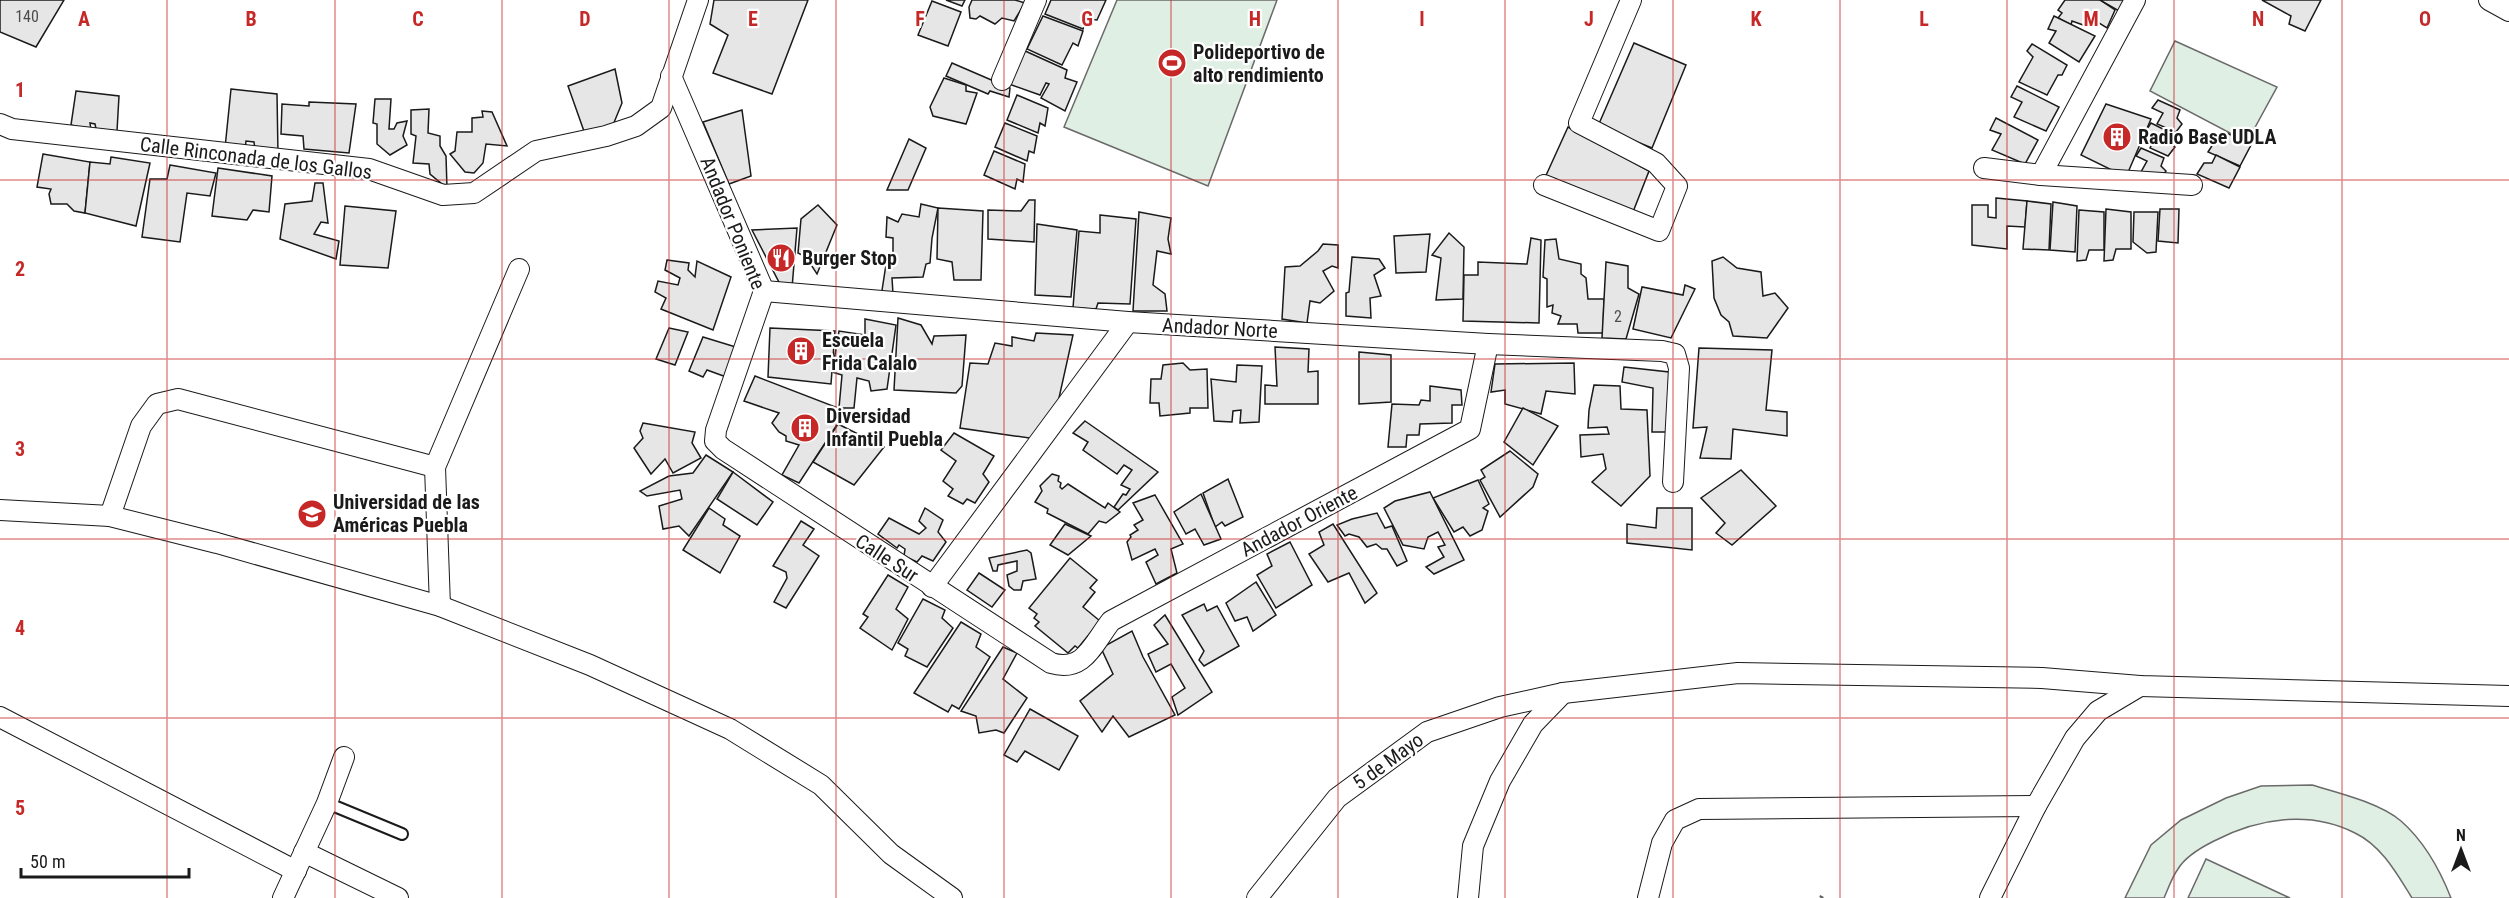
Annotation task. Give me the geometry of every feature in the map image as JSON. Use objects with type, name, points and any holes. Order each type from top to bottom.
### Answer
[{"type":"street","name":"Calle Rinconada de los Gallos","points":[[0,124],[12,129],[369,169],[443,195],[474,193],[536,151],[606,136],[636,126],[661,108],[698,0]]},
{"type":"street","points":[[1002,80],[1036,0]]},
{"type":"street","points":[[1544,185],[1659,231],[1677,186],[1656,163],[1580,123],[1631,0]]},
{"type":"street","points":[[2041,175],[2135,0]]},
{"type":"street","points":[[2489,0],[2509,11]]},
{"type":"street","name":"Andador Poniente","points":[[671,76],[764,291],[716,430],[715,441]]},
{"type":"street","points":[[1984,168],[2041,175],[2192,184]]},
{"type":"street","points":[[440,606],[435,467],[519,269]]},
{"type":"street","name":"Andador Norte","points":[[764,291],[1128,322],[1488,344],[1662,351],[1675,354],[1679,368],[1673,482]]},
{"type":"street","points":[[932,587],[1128,322]]},
{"type":"street","name":"Andador Oriente","points":[[1064,667],[1080,662],[1111,621],[1470,429],[1488,344]]},
{"type":"street","points":[[110,516],[141,426],[157,404],[178,399],[435,467]]},
{"type":"street","name":"Calle Sur","points":[[715,441],[723,449],[932,587],[1051,663],[1064,667]]},
{"type":"street","points":[[0,510],[110,516],[217,543],[440,606],[590,665],[730,729],[821,785],[891,854],[952,898]]},
{"type":"street","name":"5 de Mayo","points":[[1257,898],[1337,798],[1427,732],[1500,707],[1563,693],[1738,673],[2042,678],[2140,686],[2509,696]]},
{"type":"street","points":[[1990,898],[2036,806],[2074,738],[2098,711],[2140,686]]},
{"type":"street","points":[[1468,898],[1473,846],[1500,781],[1533,724],[1563,693]]},
{"type":"street","points":[[0,717],[296,871]]},
{"type":"street","points":[[283,898],[327,803],[344,757]]},
{"type":"street","points":[[1648,898],[1662,843],[1675,820],[1699,809],[2036,806]]},
{"type":"street","points":[[304,852],[398,898]]},
{"type":"lane","points":[[327,803],[402,834]]},
{"type":"green space","name":"Polideportivo de alto rendimiento","points":[[1117,0],[1277,0],[1208,186],[1064,127]]},
{"type":"green space","points":[[2175,41],[2277,87],[2247,142],[2150,91]]},
{"type":"green space","points":[[2312,785],[2371,804],[2401,821],[2431,857],[2451,898],[2412,898],[2388,861],[2365,839],[2338,826],[2302,819],[2266,822],[2231,833],[2204,846],[2185,860],[2174,876],[2164,898],[2125,898],[2151,845],[2181,820],[2226,798],[2261,786]]},
{"type":"green space","points":[[2206,859],[2290,898],[2188,898]]},
{"type":"building","points":[[0,0],[64,0],[36,47],[0,32]]},
{"type":"building","points":[[714,0],[808,0],[772,94],[713,73],[728,35],[710,24]]},
{"type":"building","points":[[946,0],[965,0],[962,6]]},
{"type":"building","points":[[972,0],[1015,0],[1025,3],[1014,21],[1002,18],[995,24],[980,16],[976,19],[970,18],[969,7]]},
{"type":"building","points":[[1051,0],[1106,0],[1097,20],[1087,19],[1083,29],[1045,14]]},
{"type":"building","points":[[2065,0],[2100,0],[2115,10],[2107,28],[2091,18],[2086,26],[2072,21],[2071,25],[2058,18],[2062,13],[2058,10]]},
{"type":"building","points":[[2100,0],[2125,0],[2119,11]]},
{"type":"building","points":[[2262,0],[2321,0],[2305,31],[2289,24],[2291,16]]},
{"type":"building","points":[[932,1],[961,12],[948,46],[918,35]]},
{"type":"building","points":[[1043,16],[1083,31],[1078,46],[1073,43],[1062,65],[1027,49]]},
{"type":"building","points":[[2054,16],[2095,36],[2079,62],[2049,43],[2056,31],[2048,29]]},
{"type":"building","points":[[1634,43],[1686,65],[1652,148],[1598,126]]},
{"type":"building","points":[[2032,44],[2067,65],[2062,75],[2058,75],[2047,95],[2019,82],[2033,57],[2027,51]]},
{"type":"building","points":[[1023,50],[1067,70],[1065,78],[1077,82],[1065,111],[1041,98],[1049,84],[1046,83],[1040,95],[1009,84]]},
{"type":"building","points":[[952,63],[1010,88],[1009,97],[990,91],[988,94],[946,76]]},
{"type":"building","points":[[615,69],[622,103],[613,125],[585,134],[568,86]]},
{"type":"building","points":[[944,78],[966,85],[966,91],[977,93],[966,124],[933,116],[930,107]]},
{"type":"building","points":[[2017,86],[2059,107],[2046,131],[2014,117],[2022,102],[2011,97]]},
{"type":"building","points":[[231,89],[277,94],[278,154],[255,150],[254,142],[246,141],[245,150],[225,148]]},
{"type":"building","points":[[76,91],[119,96],[117,131],[96,129],[95,124],[90,123],[91,130],[71,125]]},
{"type":"building","points":[[1017,95],[1048,108],[1045,126],[1040,123],[1038,133],[1007,120]]},
{"type":"building","points":[[375,99],[391,99],[389,129],[394,129],[397,123],[407,121],[403,136],[407,145],[390,155],[377,144],[377,124],[373,123]]},
{"type":"building","points":[[2158,100],[2180,110],[2177,118],[2182,124],[2176,132],[2157,124],[2163,113],[2152,108]]},
{"type":"building","points":[[309,102],[356,104],[349,153],[304,149],[303,136],[281,134],[282,104],[309,106]]},
{"type":"building","name":"Radio Base UDLA","points":[[2106,104],[2151,119],[2126,177],[2081,155]]},
{"type":"building","points":[[429,109],[428,133],[440,136],[440,146],[446,156],[447,188],[430,174],[429,164],[413,163],[416,136],[411,134],[411,110]]},
{"type":"building","points":[[742,110],[751,176],[729,184],[703,122]]},
{"type":"building","points":[[482,111],[492,112],[507,146],[486,144],[483,163],[474,173],[465,172],[450,154],[455,151],[457,132],[472,132],[472,118],[483,117]]},
{"type":"building","points":[[1996,118],[2038,140],[2025,164],[1992,150],[2001,134],[1990,130]]},
{"type":"building","points":[[1005,123],[1037,136],[1034,153],[1029,151],[1027,161],[995,147]]},
{"type":"building","points":[[2151,123],[2173,134],[2170,142],[2175,147],[2168,156],[2150,148],[2156,136],[2145,132]]},
{"type":"building","points":[[1568,127],[1649,171],[1631,217],[1543,182]]},
{"type":"building","points":[[2227,133],[2251,145],[2240,166],[2208,152],[2215,141],[2223,141]]},
{"type":"building","points":[[909,139],[926,148],[908,190],[887,190]]},
{"type":"building","points":[[2141,148],[2164,158],[2161,166],[2166,171],[2160,180],[2141,172],[2147,161],[2136,156]]},
{"type":"building","points":[[994,151],[1025,164],[1023,182],[1017,179],[1015,189],[984,175]]},
{"type":"building","points":[[43,154],[90,162],[85,213],[74,211],[67,204],[51,204],[49,194],[51,189],[37,187]]},
{"type":"building","points":[[2216,155],[2240,167],[2229,188],[2197,174],[2204,163],[2212,163]]},
{"type":"building","points":[[111,157],[150,163],[136,226],[85,213],[90,162],[110,164]]},
{"type":"building","points":[[170,165],[216,173],[210,196],[187,193],[180,242],[142,237],[150,179],[167,179]]},
{"type":"building","points":[[218,168],[272,176],[269,212],[253,210],[247,220],[212,216]]},
{"type":"building","points":[[315,183],[323,183],[328,223],[321,222],[314,234],[339,241],[336,259],[280,239],[285,204],[312,201]]},
{"type":"building","points":[[1996,198],[2027,201],[2025,227],[2007,226],[2007,249],[1972,245],[1972,205],[1988,205],[1988,217],[1996,218]]},
{"type":"building","points":[[1029,200],[1035,200],[1034,242],[988,239],[988,210],[1021,211]]},
{"type":"building","points":[[2027,201],[2051,204],[2049,250],[2023,249]]},
{"type":"building","points":[[2053,202],[2077,206],[2075,252],[2050,250]]},
{"type":"building","points":[[921,204],[938,208],[930,263],[926,264],[923,277],[892,278],[893,294],[881,297],[887,258],[893,258],[893,238],[886,237],[887,217],[898,222],[902,214],[919,217]]},
{"type":"building","points":[[818,205],[837,225],[817,274],[806,257],[798,253],[801,219]]},
{"type":"building","points":[[345,206],[396,211],[388,268],[340,265]]},
{"type":"building","points":[[938,208],[983,211],[981,280],[954,280],[952,262],[937,259]]},
{"type":"building","points":[[2106,209],[2131,212],[2131,249],[2116,249],[2113,260],[2104,261]]},
{"type":"building","points":[[2160,209],[2179,209],[2178,243],[2158,241]]},
{"type":"building","points":[[2079,210],[2104,212],[2104,250],[2089,250],[2086,260],[2077,261]]},
{"type":"building","points":[[1139,212],[1171,218],[1168,239],[1171,254],[1157,251],[1153,285],[1165,294],[1167,311],[1133,311]]},
{"type":"building","points":[[2134,212],[2158,212],[2156,252],[2147,253],[2133,242]]},
{"type":"building","points":[[1100,215],[1136,219],[1130,304],[1098,303],[1096,309],[1073,308],[1079,231],[1100,233]]},
{"type":"building","points":[[1037,224],[1077,230],[1071,297],[1035,295]]},
{"type":"building","name":"Burger Stop","points":[[797,228],[792,288],[781,286],[752,230]]},
{"type":"building","points":[[1449,233],[1464,247],[1463,299],[1436,300],[1441,258],[1432,255]]},
{"type":"building","points":[[1430,234],[1426,272],[1396,273],[1394,236]]},
{"type":"building","points":[[1531,238],[1541,240],[1539,323],[1463,321],[1464,275],[1478,275],[1478,262],[1527,264]]},
{"type":"building","points":[[1556,239],[1559,259],[1581,264],[1581,274],[1586,278],[1588,299],[1604,299],[1603,333],[1578,333],[1577,324],[1558,324],[1561,316],[1552,313],[1553,305],[1547,307],[1547,279],[1543,277],[1545,240]]},
{"type":"building","points":[[1323,244],[1338,245],[1338,268],[1332,266],[1323,271],[1334,291],[1320,303],[1310,301],[1307,323],[1282,319],[1285,267],[1300,266]]},
{"type":"building","points":[[1352,257],[1379,259],[1385,268],[1374,275],[1381,296],[1370,298],[1371,318],[1346,316],[1346,293],[1349,292]]},
{"type":"building","points":[[1723,257],[1737,268],[1761,272],[1763,296],[1775,293],[1788,308],[1767,338],[1733,336],[1729,322],[1721,315],[1714,298],[1712,261]]},
{"type":"building","points":[[667,260],[689,263],[688,270],[695,277],[697,261],[731,277],[713,330],[661,309],[666,298],[655,292],[658,281],[678,285],[680,278],[665,270]]},
{"type":"building","points":[[1606,262],[1628,266],[1628,288],[1639,294],[1626,339],[1602,338]]},
{"type":"building","points":[[1685,285],[1695,289],[1671,338],[1633,329],[1642,287],[1683,295]]},
{"type":"building","points":[[898,318],[921,325],[932,344],[934,336],[966,335],[962,386],[956,393],[894,390]]},
{"type":"building","points":[[865,319],[896,325],[887,389],[871,391],[869,381],[857,378],[854,408],[839,408],[842,375],[832,372],[839,331],[865,335]]},
{"type":"building","points":[[669,328],[688,332],[675,365],[656,359]]},
{"type":"building","name":"Escuela Frida Calalo","points":[[770,328],[835,331],[831,384],[768,377]]},
{"type":"building","points":[[1036,333],[1073,335],[1055,416],[1036,439],[960,428],[970,363],[988,364],[995,343],[1012,346],[1012,337],[1034,341]]},
{"type":"building","points":[[703,337],[739,348],[729,378],[707,370],[703,377],[689,371]]},
{"type":"building","points":[[1275,347],[1309,349],[1308,372],[1318,371],[1318,404],[1265,404],[1265,385],[1277,386]]},
{"type":"building","points":[[1699,348],[1772,350],[1766,410],[1787,412],[1787,436],[1733,429],[1731,459],[1700,458],[1707,427],[1693,428]]},
{"type":"building","points":[[1359,352],[1391,355],[1391,402],[1359,404]]},
{"type":"building","points":[[1183,363],[1190,370],[1207,369],[1208,408],[1190,408],[1190,413],[1160,416],[1159,403],[1150,403],[1151,379],[1161,379],[1163,365]]},
{"type":"building","points":[[1574,363],[1575,394],[1546,391],[1541,414],[1505,404],[1505,390],[1491,392],[1495,364]]},
{"type":"building","points":[[1237,365],[1262,366],[1259,422],[1240,423],[1241,410],[1233,411],[1232,422],[1214,421],[1211,379],[1236,382]]},
{"type":"building","points":[[1624,367],[1669,372],[1667,432],[1652,432],[1653,388],[1622,382]]},
{"type":"building","name":"Diversidad Infantil Puebla","points":[[755,376],[846,411],[799,483],[782,475],[799,445],[786,441],[786,436],[779,432],[772,423],[779,413],[744,401]]},
{"type":"building","points":[[1594,385],[1620,386],[1621,409],[1647,410],[1650,476],[1621,506],[1592,482],[1606,469],[1603,454],[1581,457],[1580,435],[1609,434],[1607,427],[1588,428]]},
{"type":"building","points":[[1430,386],[1461,390],[1462,405],[1452,405],[1452,423],[1420,424],[1419,435],[1407,435],[1406,447],[1388,447],[1392,404],[1419,405],[1421,400],[1430,401]]},
{"type":"building","points":[[1523,408],[1558,426],[1533,465],[1504,442]]},
{"type":"building","points":[[1085,421],[1158,472],[1118,510],[1114,507],[1123,494],[1126,495],[1130,489],[1121,485],[1132,470],[1124,465],[1117,474],[1083,450],[1088,442],[1073,433]]},
{"type":"building","points":[[643,423],[695,432],[692,443],[701,458],[673,473],[665,459],[651,474],[634,448],[643,438],[640,431]]},
{"type":"building","points":[[838,424],[884,447],[854,485],[813,462]]},
{"type":"building","points":[[954,433],[994,456],[983,474],[989,482],[975,503],[967,499],[963,504],[948,496],[953,489],[943,481],[956,461],[941,450]]},
{"type":"building","points":[[1510,451],[1538,474],[1533,487],[1500,517],[1480,480],[1485,477],[1481,470]]},
{"type":"building","points":[[706,455],[733,472],[689,536],[679,526],[663,529],[659,506],[682,499],[680,490],[647,496],[640,491],[669,476],[693,473]]},
{"type":"building","points":[[1741,470],[1776,506],[1732,545],[1716,533],[1725,523],[1701,498]]},
{"type":"building","points":[[733,472],[773,502],[757,525],[717,499]]},
{"type":"building","points":[[1052,474],[1059,476],[1058,481],[1062,489],[1068,484],[1105,508],[1108,503],[1120,512],[1106,523],[1099,521],[1088,534],[1047,513],[1048,509],[1035,502],[1042,491],[1040,486]]},
{"type":"building","points":[[1228,479],[1243,517],[1225,526],[1222,522],[1215,527],[1203,493]]},
{"type":"building","points":[[1478,480],[1489,504],[1483,508],[1488,511],[1482,530],[1470,536],[1463,527],[1454,532],[1433,498]]},
{"type":"building","points":[[1430,492],[1464,560],[1434,574],[1426,567],[1444,557],[1438,547],[1445,545],[1438,532],[1428,537],[1424,549],[1403,545],[1384,508],[1395,501]]},
{"type":"building","points":[[1201,494],[1221,539],[1204,545],[1195,529],[1186,534],[1174,512]]},
{"type":"building","points":[[1155,495],[1183,544],[1171,549],[1177,573],[1156,584],[1146,562],[1158,555],[1155,549],[1132,560],[1127,542],[1130,535],[1138,530],[1134,525],[1143,520],[1133,503]]},
{"type":"building","points":[[709,508],[725,519],[723,525],[740,536],[720,573],[683,550]]},
{"type":"building","points":[[925,508],[943,520],[938,532],[946,542],[933,561],[922,556],[917,562],[904,556],[905,549],[899,545],[897,548],[878,534],[889,518],[919,534],[926,528],[919,521]]},
{"type":"building","points":[[1657,508],[1692,508],[1692,550],[1627,543],[1627,524],[1656,528]]},
{"type":"building","points":[[1377,513],[1385,528],[1392,526],[1407,561],[1397,566],[1387,549],[1382,549],[1376,544],[1367,547],[1359,537],[1349,534],[1345,536],[1337,525]]},
{"type":"building","points":[[801,521],[814,529],[803,545],[819,556],[786,608],[774,602],[787,578],[786,572],[773,566]]},
{"type":"building","points":[[1065,524],[1091,536],[1068,555],[1050,545]]},
{"type":"building","points":[[1333,524],[1377,593],[1365,603],[1349,573],[1328,582],[1309,554],[1324,545],[1319,532]]},
{"type":"building","points":[[1290,542],[1312,585],[1276,608],[1257,575],[1272,566],[1267,554]]},
{"type":"building","points":[[1027,550],[1031,553],[1036,579],[1023,581],[1021,590],[1014,590],[1009,586],[1007,575],[1017,571],[1017,561],[998,565],[997,571],[993,571],[989,558]]},
{"type":"building","points":[[1070,558],[1097,580],[1090,588],[1095,592],[1083,607],[1100,621],[1078,648],[1075,646],[1068,653],[1035,626],[1039,622],[1034,618],[1037,614],[1029,608]]},
{"type":"building","points":[[979,573],[1005,590],[992,607],[967,590]]},
{"type":"building","points":[[888,575],[908,587],[896,609],[908,619],[892,650],[860,628],[868,617],[863,614]]},
{"type":"building","points":[[1256,582],[1276,615],[1253,631],[1247,617],[1235,621],[1226,603]]},
{"type":"building","points":[[923,599],[945,610],[942,618],[953,628],[927,667],[905,656],[908,649],[898,643]]},
{"type":"building","points":[[1204,604],[1207,611],[1217,606],[1239,646],[1204,666],[1199,660],[1204,651],[1182,615]]},
{"type":"building","points":[[1165,615],[1212,692],[1178,715],[1172,697],[1185,688],[1171,664],[1156,672],[1148,654],[1168,644],[1154,625]]},
{"type":"building","points":[[961,622],[981,634],[976,647],[990,657],[959,709],[952,705],[948,712],[914,693]]},
{"type":"building","points":[[1132,631],[1143,657],[1175,715],[1129,737],[1113,716],[1102,732],[1080,701],[1113,674],[1101,648]]},
{"type":"building","points":[[1003,647],[1017,653],[1003,679],[1027,698],[1004,733],[996,730],[979,733],[976,716],[961,711]]},
{"type":"building","points":[[1030,709],[1078,736],[1059,770],[1025,751],[1017,762],[1004,755]]},
{"type":"place","name":"Polideportivo de alto rendimiento","points":[[1172,63]]},
{"type":"place","name":"Radio Base UDLA","points":[[2117,137]]},
{"type":"place","name":"Burger Stop","points":[[781,258]]},
{"type":"place","name":"Escuela Frida Calalo","points":[[801,351]]},
{"type":"place","name":"Diversidad Infantil Puebla","points":[[805,428]]},
{"type":"place","name":"Universidad de las Américas Puebla","points":[[312,514]]}]
